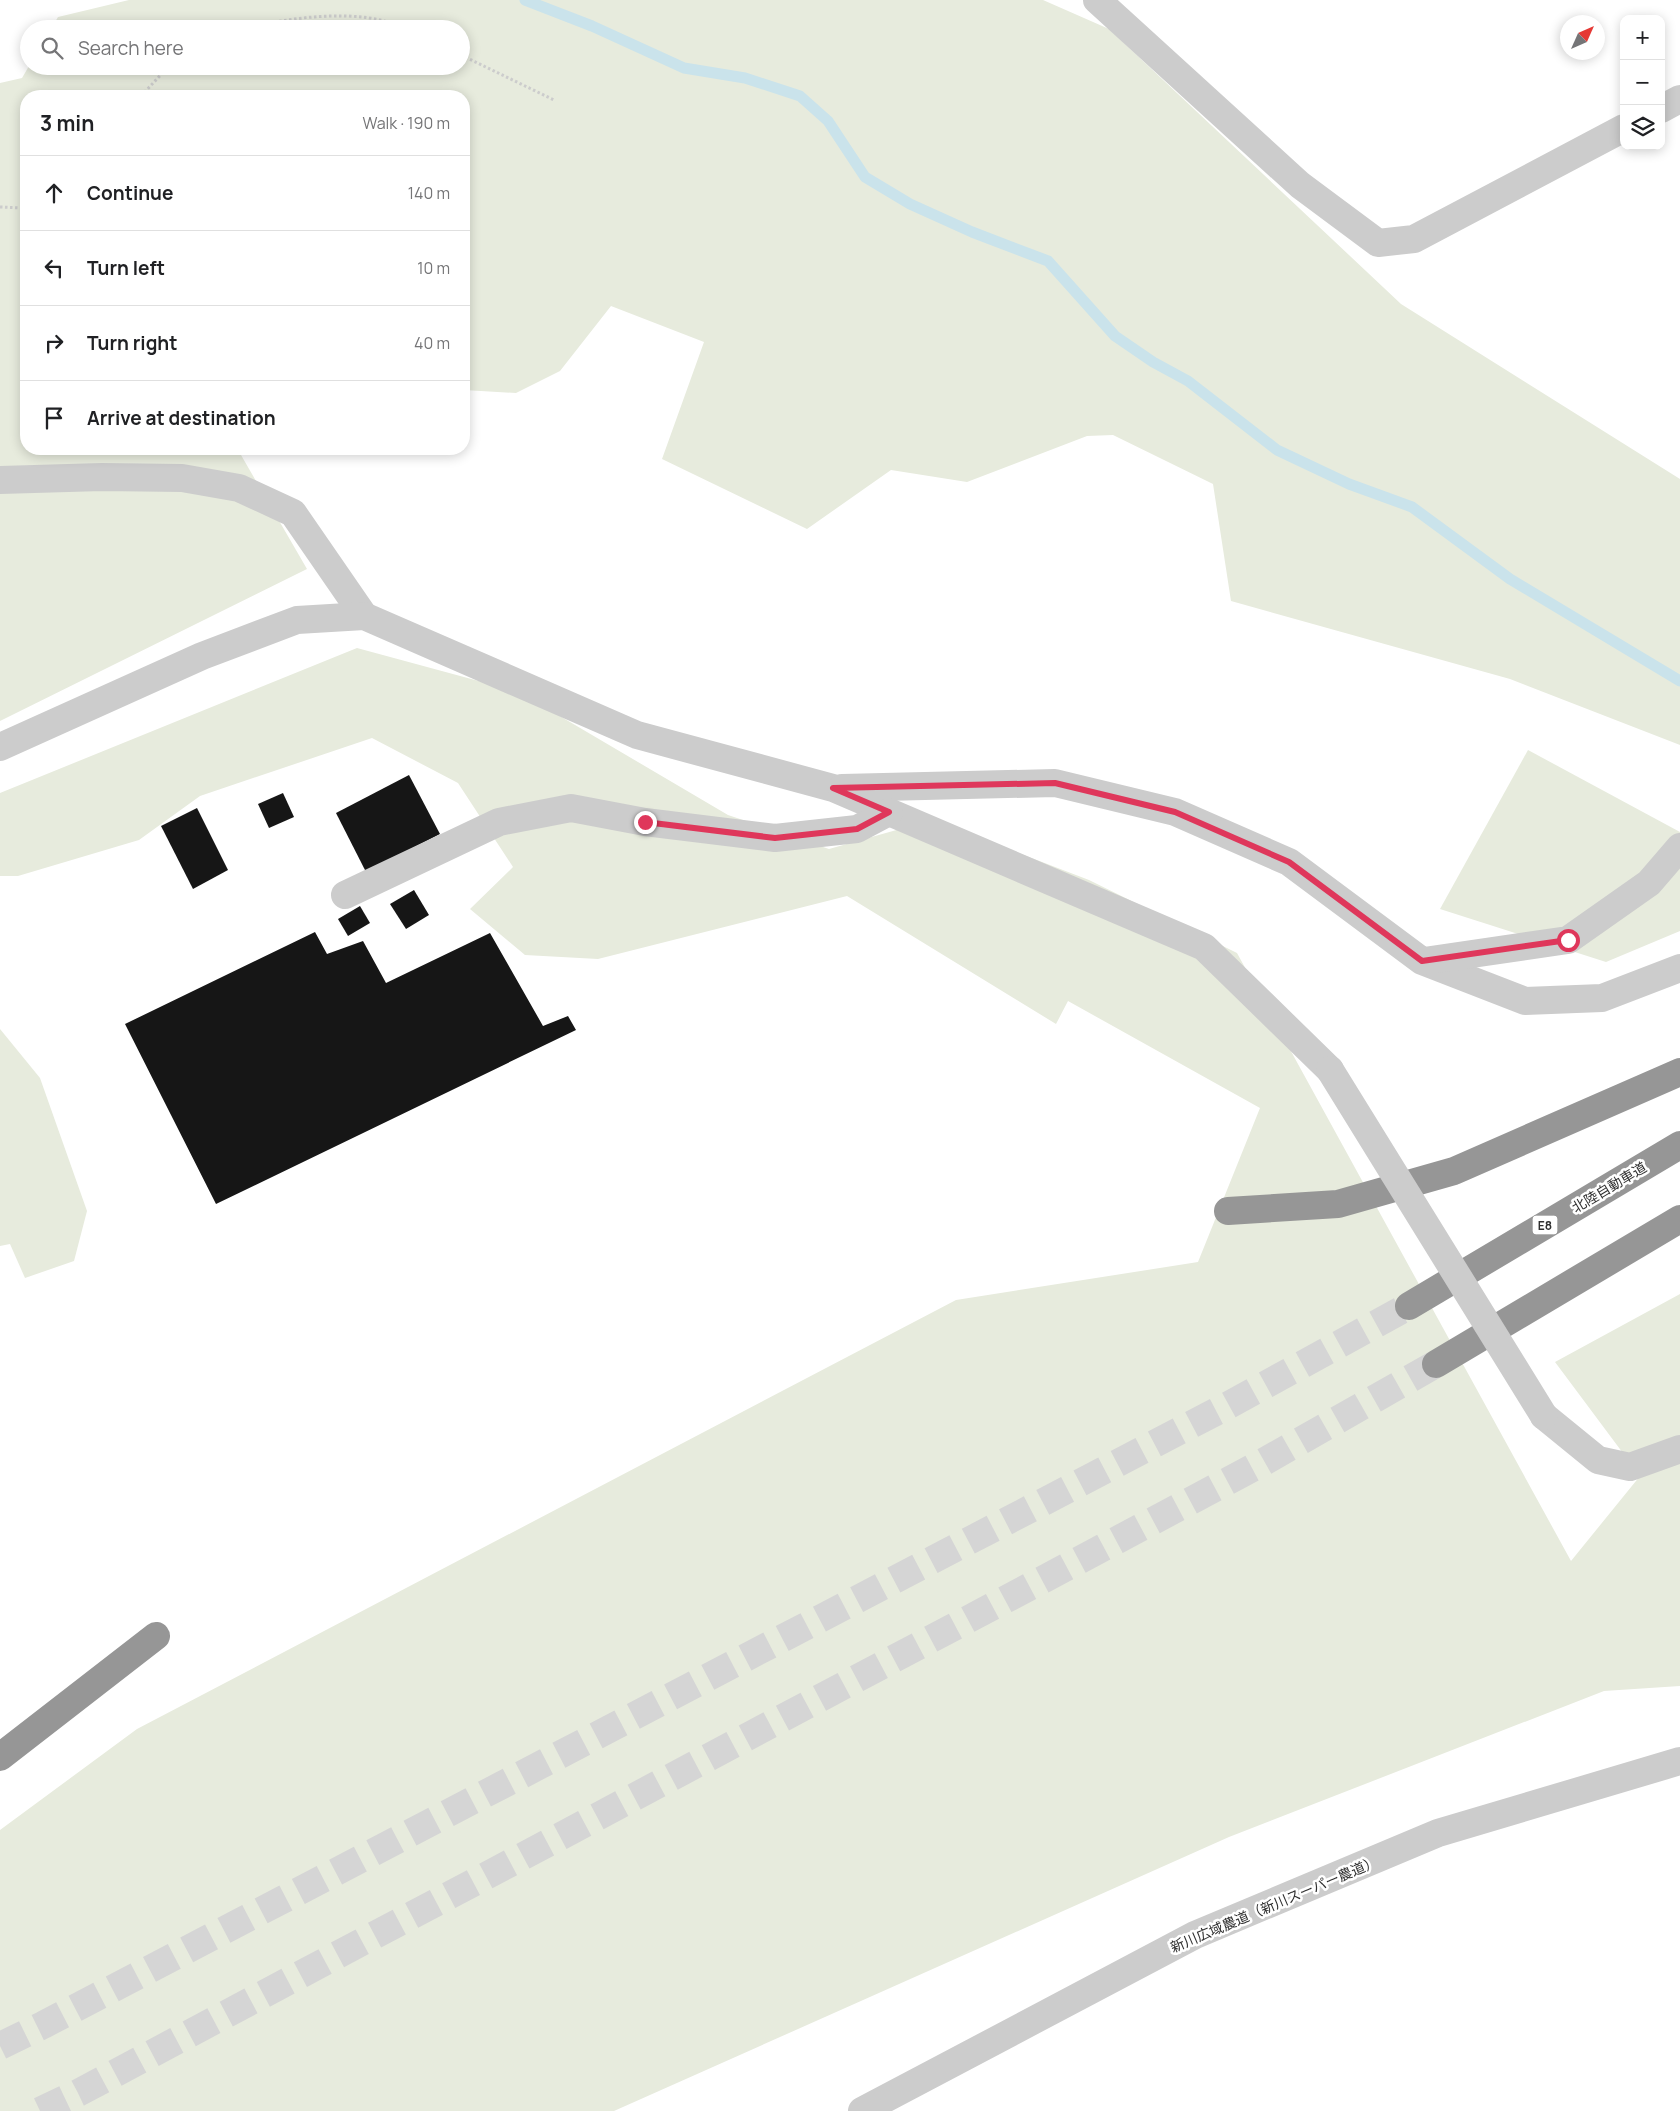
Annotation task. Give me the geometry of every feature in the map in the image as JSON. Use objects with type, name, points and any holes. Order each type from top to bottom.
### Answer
[{"type":"highway","points":[[1228,1211],[1338,1204],[1454,1171],[1680,1072]]},
{"type":"highway","name":"北陸自動車道","points":[[1409,1306],[1680,1144]]},
{"type":"highway","points":[[1436,1364],[1680,1219]]},
{"type":"highway","points":[[0,1757],[156,1636]]},
{"type":"street","points":[[1097,0],[1300,185],[1378,243],[1414,239],[1620,130]]},
{"type":"street","points":[[1665,107],[1680,99]]},
{"type":"street","points":[[0,480],[102,477],[182,478],[239,488],[293,513],[364,616]]},
{"type":"street","points":[[0,747],[202,656],[297,620],[364,616],[637,735],[833,788],[1204,947],[1330,1070],[1544,1416],[1598,1460],[1630,1467],[1680,1449]]},
{"type":"street","points":[[833,788],[1055,783],[1175,812],[1289,862],[1422,961],[1525,1001],[1602,998],[1680,968]]},
{"type":"street","points":[[345,895],[499,822],[570,808],[645,822],[775,838],[857,829],[889,812]]},
{"type":"street","points":[[1422,961],[1568,940],[1649,883],[1680,847]]},
{"type":"street","name":"新川広域農道（新川スーパー農道）","points":[[862,2111],[1195,1935],[1438,1833],[1680,1761]]},
{"type":"path","points":[[280,20],[343,16],[372,20]]},
{"type":"path","points":[[470,60],[554,100]]},
{"type":"path","points":[[147,90],[161,75]]},
{"type":"path","points":[[0,207],[20,208]]},
{"type":"shaded area","points":[[129,0],[1043,0],[1109,29],[1401,304],[1680,479],[1680,745],[1510,679],[1231,601],[1213,484],[1113,435],[1087,436],[967,482],[891,470],[807,529],[662,459],[704,342],[611,306],[560,371],[516,393],[470,390],[470,90],[20,90],[20,455],[241,455],[307,569],[0,721],[0,83],[22,78],[24,75],[470,75],[470,20],[56,20],[58,17]]},
{"type":"shaded area","points":[[357,648],[519,692],[728,815],[829,849],[932,820],[1089,880],[1237,953],[1571,1561],[1640,1476],[1555,1362],[1680,1294],[1680,1686],[1604,1691],[1229,1837],[614,2111],[0,2111],[0,1830],[137,1729],[956,1300],[1198,1262],[1260,1108],[1068,1001],[1056,1024],[847,896],[598,959],[525,955],[470,909],[513,867],[458,783],[372,738],[200,796],[139,840],[18,876],[0,876],[0,793]]},
{"type":"shaded area","points":[[1528,750],[1680,832],[1680,931],[1606,962],[1440,909]]},
{"type":"shaded area","points":[[0,1029],[40,1078],[87,1211],[74,1261],[25,1278],[10,1244],[0,1246]]},
{"type":"building","points":[[409,775],[440,834],[366,872],[336,813]]},
{"type":"building","points":[[283,793],[294,817],[269,828],[258,804]]},
{"type":"building","points":[[197,808],[228,870],[193,889],[161,826]]},
{"type":"building","points":[[414,890],[429,915],[406,929],[390,904]]},
{"type":"building","points":[[360,906],[370,923],[348,936],[338,919]]},
{"type":"building","points":[[315,932],[327,954],[363,941],[386,983],[490,933],[543,1026],[568,1016],[576,1030],[216,1204],[125,1024]]},
{"type":"waterway","points":[[525,0],[592,26],[684,68],[745,78],[800,96],[828,121],[865,177],[910,204],[972,232],[1048,261],[1115,336],[1153,362],[1188,381],[1277,450],[1349,484],[1412,507],[1510,579],[1680,681]]},
{"type":"tunnel","points":[[0,2046],[1225,1407],[1409,1306]]},
{"type":"tunnel","points":[[40,2111],[78,2093],[1260,1464],[1436,1364]]},
{"type":"route","points":[[645,822],[775,838],[857,829],[889,812],[833,788],[1055,783],[1175,812],[1289,862],[1422,961],[1568,940]]}]
